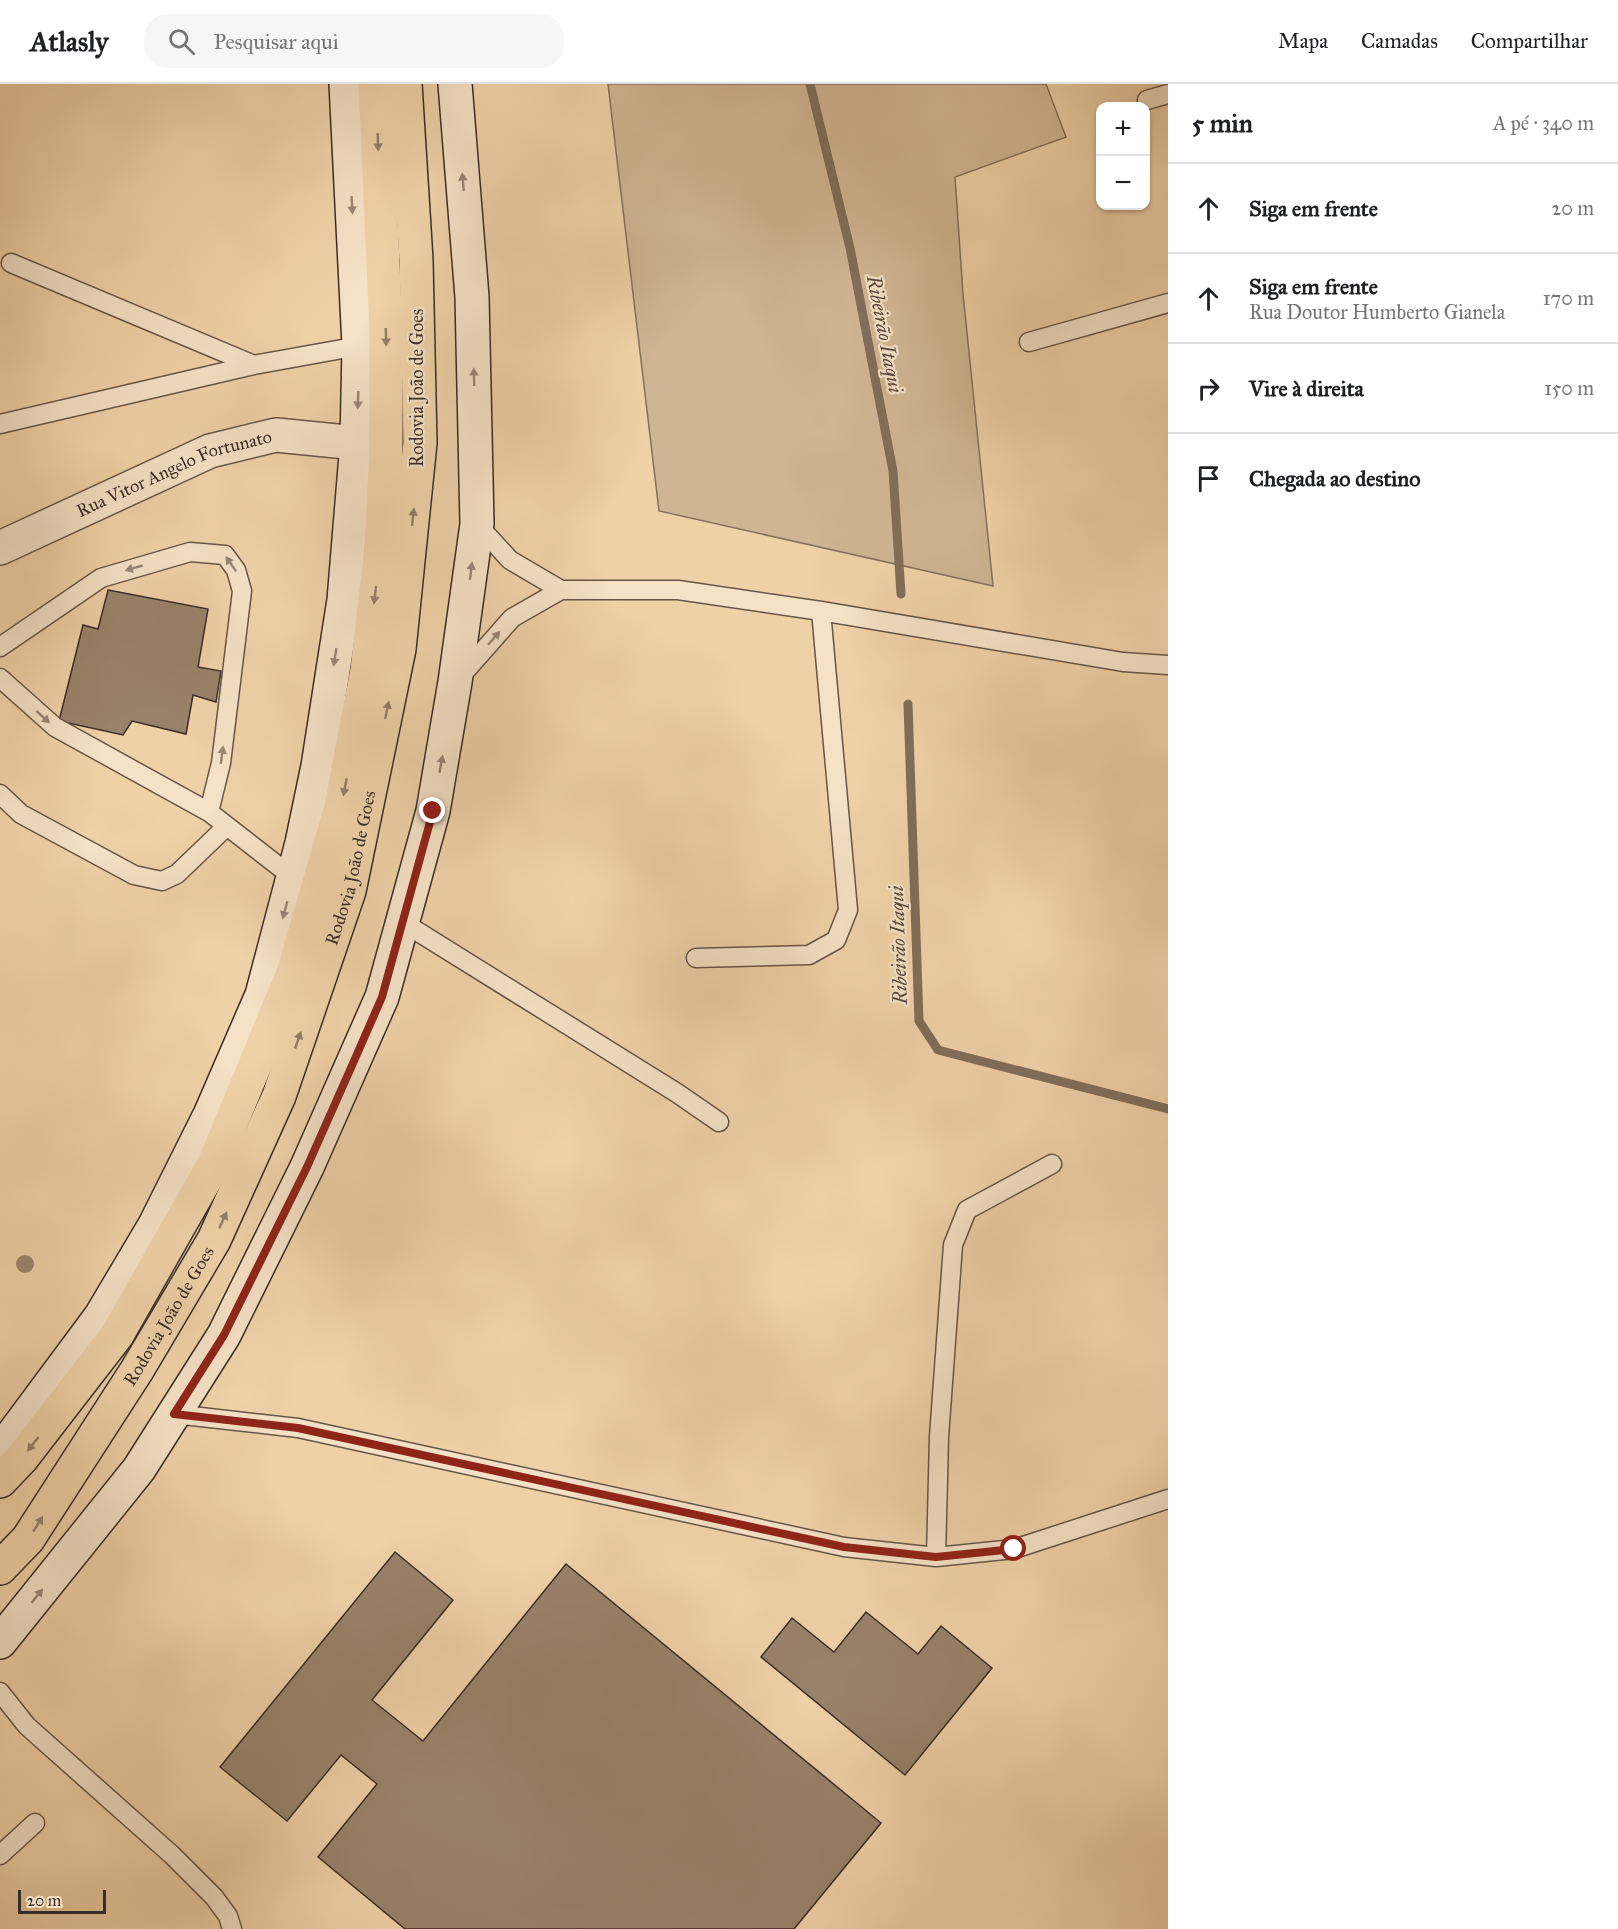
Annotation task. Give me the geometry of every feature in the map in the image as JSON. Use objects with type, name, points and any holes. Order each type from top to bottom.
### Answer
[{"type":"highway","name":"Rodovia João de Goes","points":[[0,1481],[22,1458],[117,1335],[214,1164],[293,973],[341,807],[367,670],[381,548],[386,448],[386,331],[375,84]]},
{"type":"highway","name":"Rodovia João de Goes","points":[[0,1568],[28,1539],[137,1370],[214,1240],[279,1096],[349,891],[399,649],[420,444],[416,260],[405,84]]},
{"type":"street","points":[[0,1452],[101,1316],[155,1225],[210,1115],[262,995],[302,843],[318,766],[344,600],[357,443],[359,346],[346,84]]},
{"type":"street","points":[[0,1642],[140,1469],[224,1335],[307,1167],[382,997],[404,922],[433,811],[455,682],[477,524],[472,297],[455,84]]},
{"type":"street","name":"Rua Vitor Angelo Fortunato","points":[[0,548],[210,451],[276,435],[357,443]]},
{"type":"lane","points":[[1147,100],[1168,94]]},
{"type":"lane","points":[[11,263],[254,365]]},
{"type":"lane","points":[[1029,342],[1168,303]]},
{"type":"lane","points":[[0,424],[254,365],[359,346]]},
{"type":"lane","points":[[477,524],[510,560],[561,591]]},
{"type":"lane","points":[[0,647],[101,578],[190,552],[225,555],[236,570],[242,591],[221,763],[209,812]]},
{"type":"lane","points":[[455,682],[512,618],[561,591],[678,590],[821,611],[1123,662],[1168,665]]},
{"type":"lane","points":[[696,958],[809,955],[836,940],[848,910],[821,611]]},
{"type":"lane","points":[[0,678],[55,727],[209,812],[286,872]]},
{"type":"lane","points":[[0,794],[21,814],[134,875],[162,881],[177,874],[227,826]]},
{"type":"lane","points":[[404,922],[677,1093],[719,1122]]},
{"type":"lane","points":[[936,1557],[939,1437],[953,1245],[967,1210],[1052,1164]]},
{"type":"lane","points":[[174,1414],[298,1428],[844,1547],[936,1557],[1014,1549],[1168,1499]]},
{"type":"lane","points":[[0,1692],[27,1726],[172,1855],[214,1897],[228,1916],[232,1929]]},
{"type":"lane","points":[[0,1855],[35,1823]]},
{"type":"shaded area","points":[[608,84],[1046,84],[1066,137],[955,177],[963,294],[993,586],[659,511]]},
{"type":"building","points":[[108,590],[208,609],[198,667],[221,671],[216,702],[193,695],[186,734],[132,721],[123,735],[59,721],[83,625],[98,629]]},
{"type":"building","points":[[395,1552],[453,1600],[372,1700],[423,1741],[566,1564],[881,1823],[794,1929],[405,1929],[318,1857],[377,1784],[341,1755],[287,1821],[220,1767]]},
{"type":"building","points":[[866,1612],[918,1654],[941,1626],[992,1668],[905,1775],[761,1657],[792,1618],[834,1652]]},
{"type":"waterway","name":"Ribeirão Itaqui","points":[[810,84],[850,248],[893,471],[901,594]]},
{"type":"waterway","name":"Ribeirão Itaqui","points":[[908,704],[919,1021],[938,1050],[1168,1109]]},
{"type":"route","points":[[433,811],[382,997],[307,1167],[224,1335],[174,1414],[298,1428],[844,1547],[936,1557],[1014,1549]]}]
